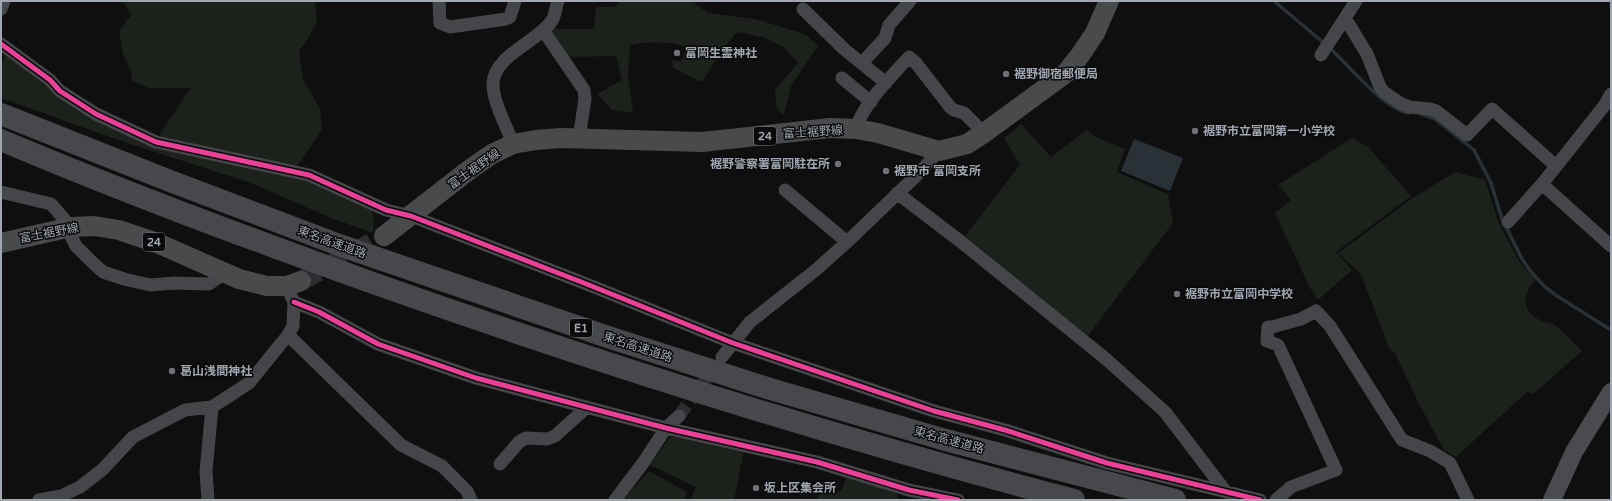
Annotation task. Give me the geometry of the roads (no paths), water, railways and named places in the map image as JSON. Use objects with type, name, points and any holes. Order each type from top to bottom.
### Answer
[{"type":"highway","name":"東名高速道路","points":[[1,114],[170,181],[339,245],[611,338],[767,388],[942,438],[1175,500]]},
{"type":"highway","name":"東名高速道路","points":[[1,140],[66,168],[242,236],[578,354],[720,400],[937,463],[1074,500]]},
{"type":"main road","points":[[939,151],[967,144],[1066,73],[1088,44],[1109,1]]},
{"type":"main road","name":"富士裾野線","points":[[384,236],[492,154],[513,144],[536,140],[578,138],[702,142],[830,128],[856,129],[878,133],[939,151]]},
{"type":"main road","name":"富士裾野線","points":[[1,243],[69,228],[94,226],[119,230],[157,243],[225,273],[267,286],[294,290]]},
{"type":"street","points":[[1,9],[4,1]]},
{"type":"street","points":[[439,1],[440,22],[450,27],[506,19],[510,17],[515,1]]},
{"type":"street","points":[[513,144],[495,98],[493,84],[495,75],[500,65],[543,30],[553,18],[558,1]]},
{"type":"street","points":[[862,63],[885,38],[888,26],[910,1]]},
{"type":"street","points":[[1321,55],[1356,1]]},
{"type":"street","points":[[803,9],[844,49],[886,82]]},
{"type":"street","points":[[1344,18],[1367,54],[1380,87],[1400,103],[1409,107],[1436,111],[1467,135],[1492,109],[1556,166]]},
{"type":"street","points":[[543,30],[584,90],[585,98],[578,138]]},
{"type":"street","points":[[1,44],[50,80],[60,91],[96,114],[156,142],[308,175],[386,210],[411,216],[733,343],[934,411],[1005,430],[1107,463],[1260,500]]},
{"type":"street","points":[[856,129],[858,119],[886,82],[909,57],[916,63],[950,107],[964,113],[984,133]]},
{"type":"street","points":[[842,78],[871,102]]},
{"type":"street","points":[[1508,222],[1542,184],[1604,106],[1611,94]]},
{"type":"street","points":[[722,357],[750,322],[817,269],[847,242],[939,151]]},
{"type":"street","points":[[1542,184],[1611,246]]},
{"type":"street","points":[[785,190],[847,242]]},
{"type":"street","points":[[1,192],[51,204],[69,228],[76,246],[103,272],[150,285],[174,283],[210,284],[225,273]]},
{"type":"street","points":[[897,193],[960,241],[1100,354],[1165,412],[1226,492]]},
{"type":"street","points":[[39,500],[61,496],[80,487],[102,470],[133,437],[185,410],[212,407],[249,383],[288,335],[293,326],[294,290]]},
{"type":"street","points":[[294,290],[319,312],[378,344],[476,378],[666,428],[817,462],[909,490],[958,500]]},
{"type":"street","points":[[1276,500],[1291,486],[1336,470],[1278,345],[1267,341],[1268,327],[1301,319],[1316,311],[1330,326],[1402,440],[1430,451],[1450,463],[1468,500]]},
{"type":"street","points":[[288,335],[401,445],[442,466],[467,491],[471,500]]},
{"type":"street","points":[[1552,500],[1574,452],[1611,392]]},
{"type":"street","points":[[208,500],[206,471],[212,407]]},
{"type":"street","points":[[500,464],[518,442],[526,438],[547,439],[555,436],[586,408]]},
{"type":"street","points":[[615,500],[643,463],[666,428],[679,416]]},
{"type":"waterway","points":[[1274,1],[1325,44]]},
{"type":"waterway","points":[[1330,48],[1378,96],[1399,110],[1409,113]]},
{"type":"waterway","points":[[1421,114],[1435,119],[1474,150],[1491,183],[1502,219],[1522,259],[1532,273],[1545,287],[1557,296],[1611,330]]},
{"type":"tunnel","points":[[301,281],[384,236]]},
{"type":"tunnel","points":[[679,416],[715,366]]},
{"type":"place","name":"富岡生霊神社","points":[[677,53]]},
{"type":"place","name":"裾野御宿郵便局","points":[[1006,74]]},
{"type":"place","name":"裾野市立富岡第一小学校","points":[[1195,131]]},
{"type":"place","name":"裾野警察署富岡駐在所","points":[[838,164]]},
{"type":"place","name":"裾野市 富岡支所","points":[[886,171]]},
{"type":"place","name":"裾野市立富岡中学校","points":[[1177,294]]},
{"type":"place","name":"葛山浅間神社","points":[[172,371]]},
{"type":"place","name":"坂上区集会所","points":[[756,488]]}]
